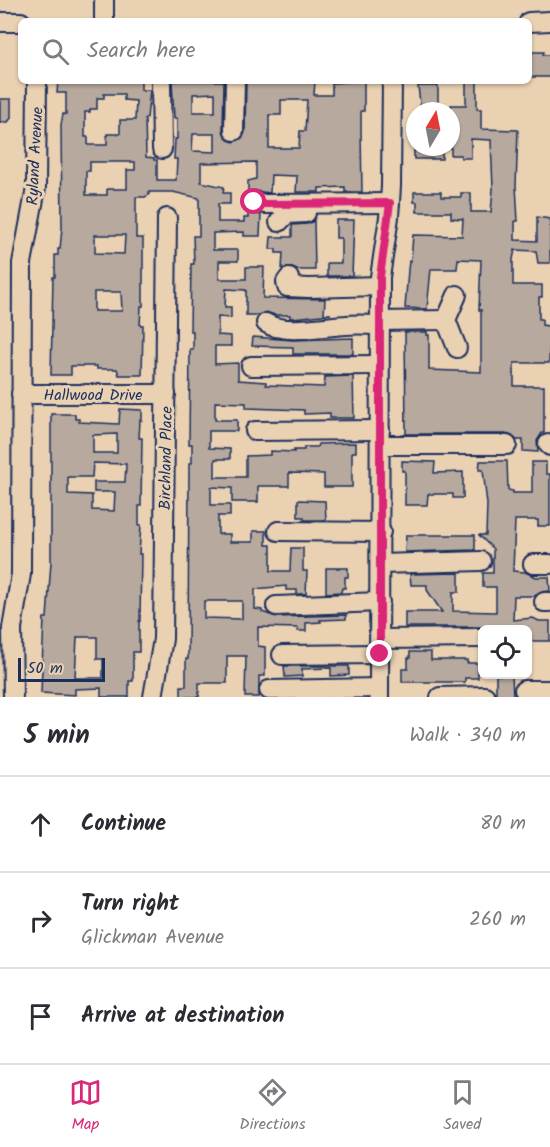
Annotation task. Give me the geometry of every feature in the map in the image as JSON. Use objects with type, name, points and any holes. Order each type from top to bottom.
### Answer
[{"type":"street","points":[[104,0],[104,18]]},
{"type":"street","points":[[532,22],[550,21]]},
{"type":"street","points":[[0,22],[18,22]]},
{"type":"street","name":"Ryland Avenue","points":[[13,697],[12,628],[21,574],[22,263],[36,188],[37,84]]},
{"type":"street","points":[[161,84],[162,149]]},
{"type":"street","points":[[234,131],[235,84]]},
{"type":"street","points":[[269,690],[379,693],[381,532],[379,323],[380,286],[390,208],[392,84]]},
{"type":"street","points":[[254,202],[390,208]]},
{"type":"street","points":[[279,222],[286,214],[362,212],[390,208]]},
{"type":"street","name":"Birchland Place","points":[[153,697],[163,639],[167,218]]},
{"type":"street","points":[[290,278],[286,282],[287,287],[380,286]]},
{"type":"street","points":[[457,348],[446,320],[458,296]]},
{"type":"street","points":[[266,323],[272,327],[331,328],[347,325],[446,320]]},
{"type":"street","points":[[251,366],[380,365]]},
{"type":"street","name":"Hallwood Drive","points":[[21,394],[166,394]]},
{"type":"street","points":[[255,430],[507,445]]},
{"type":"street","points":[[278,531],[381,532]]},
{"type":"street","points":[[380,564],[481,561]]},
{"type":"street","points":[[276,606],[380,602]]},
{"type":"street","points":[[282,655],[478,639]]},
{"type":"street","points":[[524,690],[550,690]]},
{"type":"street","points":[[440,697],[486,696]]},
{"type":"building","points":[[532,52],[544,52],[543,55],[550,55],[550,77],[532,77]]},
{"type":"building","points":[[58,84],[141,84],[141,90],[150,90],[147,118],[145,118],[146,157],[157,160],[157,180],[176,180],[177,159],[174,159],[177,118],[174,118],[172,84],[224,84],[223,131],[228,140],[234,142],[243,137],[245,132],[246,84],[315,84],[314,95],[332,95],[332,84],[364,84],[364,111],[361,111],[362,192],[345,192],[345,187],[319,188],[319,192],[296,192],[297,176],[271,175],[270,193],[255,191],[248,193],[248,181],[256,179],[256,162],[201,163],[201,182],[224,187],[223,193],[230,193],[230,204],[218,204],[218,222],[244,222],[244,218],[248,218],[248,211],[261,215],[260,236],[244,236],[244,232],[213,233],[213,250],[238,250],[238,261],[219,261],[219,279],[246,279],[246,267],[264,267],[263,298],[325,299],[324,314],[331,314],[293,318],[290,318],[290,315],[275,315],[266,312],[246,315],[246,290],[226,289],[225,307],[231,307],[231,318],[218,317],[218,335],[231,336],[231,346],[215,346],[215,364],[238,363],[238,380],[266,382],[266,385],[324,387],[325,377],[353,376],[354,418],[330,418],[330,413],[304,414],[304,410],[246,408],[246,403],[215,402],[215,420],[237,420],[237,431],[209,431],[209,448],[230,449],[230,459],[215,459],[215,477],[246,477],[246,456],[270,455],[270,451],[294,452],[294,450],[304,450],[304,447],[317,447],[318,444],[356,443],[356,452],[352,452],[352,487],[324,487],[324,474],[289,473],[289,486],[258,486],[258,502],[232,502],[232,488],[211,487],[211,505],[230,505],[230,516],[218,516],[218,534],[230,534],[230,542],[253,542],[253,531],[266,531],[266,545],[271,545],[271,571],[290,571],[291,548],[303,548],[303,571],[307,571],[306,594],[297,594],[297,590],[286,590],[286,586],[255,589],[255,609],[276,617],[346,615],[346,619],[306,623],[306,631],[298,631],[298,628],[258,627],[258,646],[265,647],[265,676],[259,676],[259,697],[245,697],[246,656],[227,656],[227,683],[199,683],[199,697],[181,697],[181,686],[186,686],[186,659],[188,659],[189,463],[192,463],[192,444],[189,444],[190,349],[193,349],[193,331],[190,331],[191,264],[194,264],[193,236],[199,236],[199,198],[173,192],[149,192],[149,195],[145,197],[136,197],[136,238],[143,238],[143,306],[141,306],[140,325],[143,325],[142,375],[119,375],[117,369],[97,369],[97,366],[71,366],[71,375],[51,375],[53,277],[55,277],[55,255],[58,255],[58,249],[60,249],[62,228],[61,125],[63,114],[66,114],[66,93],[57,93]],"holes":[[[215,93],[215,112],[193,112],[193,94]],[[104,94],[124,94],[124,100],[136,101],[135,120],[120,120],[120,134],[107,134],[107,145],[88,145],[88,137],[85,137],[85,112],[97,109],[97,98],[104,98]],[[281,100],[307,100],[305,131],[300,131],[299,148],[269,148],[269,115],[281,115]],[[193,134],[215,134],[215,152],[192,151]],[[90,162],[135,162],[135,170],[127,170],[127,189],[107,189],[107,195],[86,195],[86,171],[90,171]],[[95,235],[125,235],[124,254],[95,253]],[[94,292],[121,292],[122,311],[94,311]],[[204,601],[242,601],[242,619],[204,618]]]},
{"type":"building","points":[[466,84],[477,84],[477,109],[481,109],[481,129],[518,130],[516,186],[518,221],[515,221],[515,240],[537,241],[537,217],[550,219],[550,263],[538,263],[536,251],[515,250],[513,259],[513,285],[542,285],[542,297],[539,297],[539,319],[542,319],[542,325],[548,326],[550,330],[549,363],[514,363],[514,386],[544,386],[544,433],[537,441],[538,452],[523,451],[523,440],[517,440],[508,434],[406,434],[405,332],[427,332],[429,335],[429,370],[481,372],[481,310],[479,310],[481,260],[458,259],[457,269],[431,269],[427,309],[405,308],[413,235],[462,236],[463,219],[451,218],[451,212],[417,212],[414,192],[441,192],[441,197],[461,197],[461,193],[471,193],[471,212],[491,212],[493,189],[491,140],[471,139],[471,158],[461,158],[460,105],[466,105]]},
{"type":"building","points":[[418,86],[438,86],[438,102],[420,102]]},
{"type":"building","points":[[0,99],[11,99],[11,118],[8,122],[0,122]]},
{"type":"building","points":[[414,156],[442,156],[442,159],[414,159]]},
{"type":"building","points":[[336,220],[354,220],[352,276],[327,276],[327,263],[341,263],[341,238],[336,238]]},
{"type":"building","points":[[314,221],[315,270],[297,270],[290,267],[282,269],[283,253],[276,253],[276,249],[270,249],[271,237],[292,237],[292,225]]},
{"type":"building","points":[[253,337],[293,340],[353,338],[353,354],[293,354],[293,347],[252,346]]},
{"type":"building","points":[[120,409],[142,410],[139,438],[142,438],[141,506],[139,506],[139,525],[141,525],[139,554],[141,554],[139,652],[133,652],[133,681],[129,681],[129,697],[101,697],[101,688],[75,689],[75,695],[41,693],[44,618],[47,618],[51,562],[51,414],[75,414],[75,419],[79,419],[79,422],[119,424]],"holes":[[[117,434],[117,453],[93,453],[93,435]],[[93,463],[126,464],[125,482],[94,482],[94,492],[115,492],[114,511],[92,510],[92,495],[68,494],[68,477],[92,477]],[[77,637],[97,637],[97,659],[103,659],[103,678],[75,678]]]},
{"type":"building","points":[[402,461],[435,462],[434,473],[463,472],[463,498],[453,498],[453,494],[428,494],[427,505],[405,505],[405,471],[402,471]]},
{"type":"building","points":[[480,461],[507,461],[508,490],[513,493],[532,493],[532,462],[546,462],[546,474],[550,474],[550,526],[538,526],[538,520],[515,520],[513,571],[525,572],[536,577],[549,577],[550,591],[539,592],[535,596],[514,596],[513,620],[533,618],[539,621],[550,621],[550,641],[532,641],[532,625],[405,627],[405,612],[442,612],[427,590],[427,585],[411,585],[410,574],[459,573],[459,592],[453,592],[453,611],[496,612],[496,587],[483,587],[483,573],[493,573],[493,549],[479,535],[486,535],[487,504],[483,470],[479,470]]},
{"type":"building","points":[[298,500],[325,501],[326,520],[304,520],[304,517],[298,517]]},
{"type":"building","points":[[406,535],[475,535],[475,550],[405,552]]},
{"type":"building","points":[[326,568],[348,568],[345,588],[342,588],[341,592],[326,593]]},
{"type":"building","points":[[410,652],[431,652],[431,660],[467,660],[467,663],[478,663],[478,678],[465,678],[465,682],[402,682],[402,669],[408,669],[408,658],[410,658]]},
{"type":"building","points":[[284,666],[349,666],[349,675],[331,676],[331,668],[302,669],[302,676],[285,677]]},
{"type":"building","points":[[496,679],[512,679],[513,697],[496,697]]},
{"type":"route","points":[[254,202],[265,204],[390,203],[380,277],[380,654]]}]
